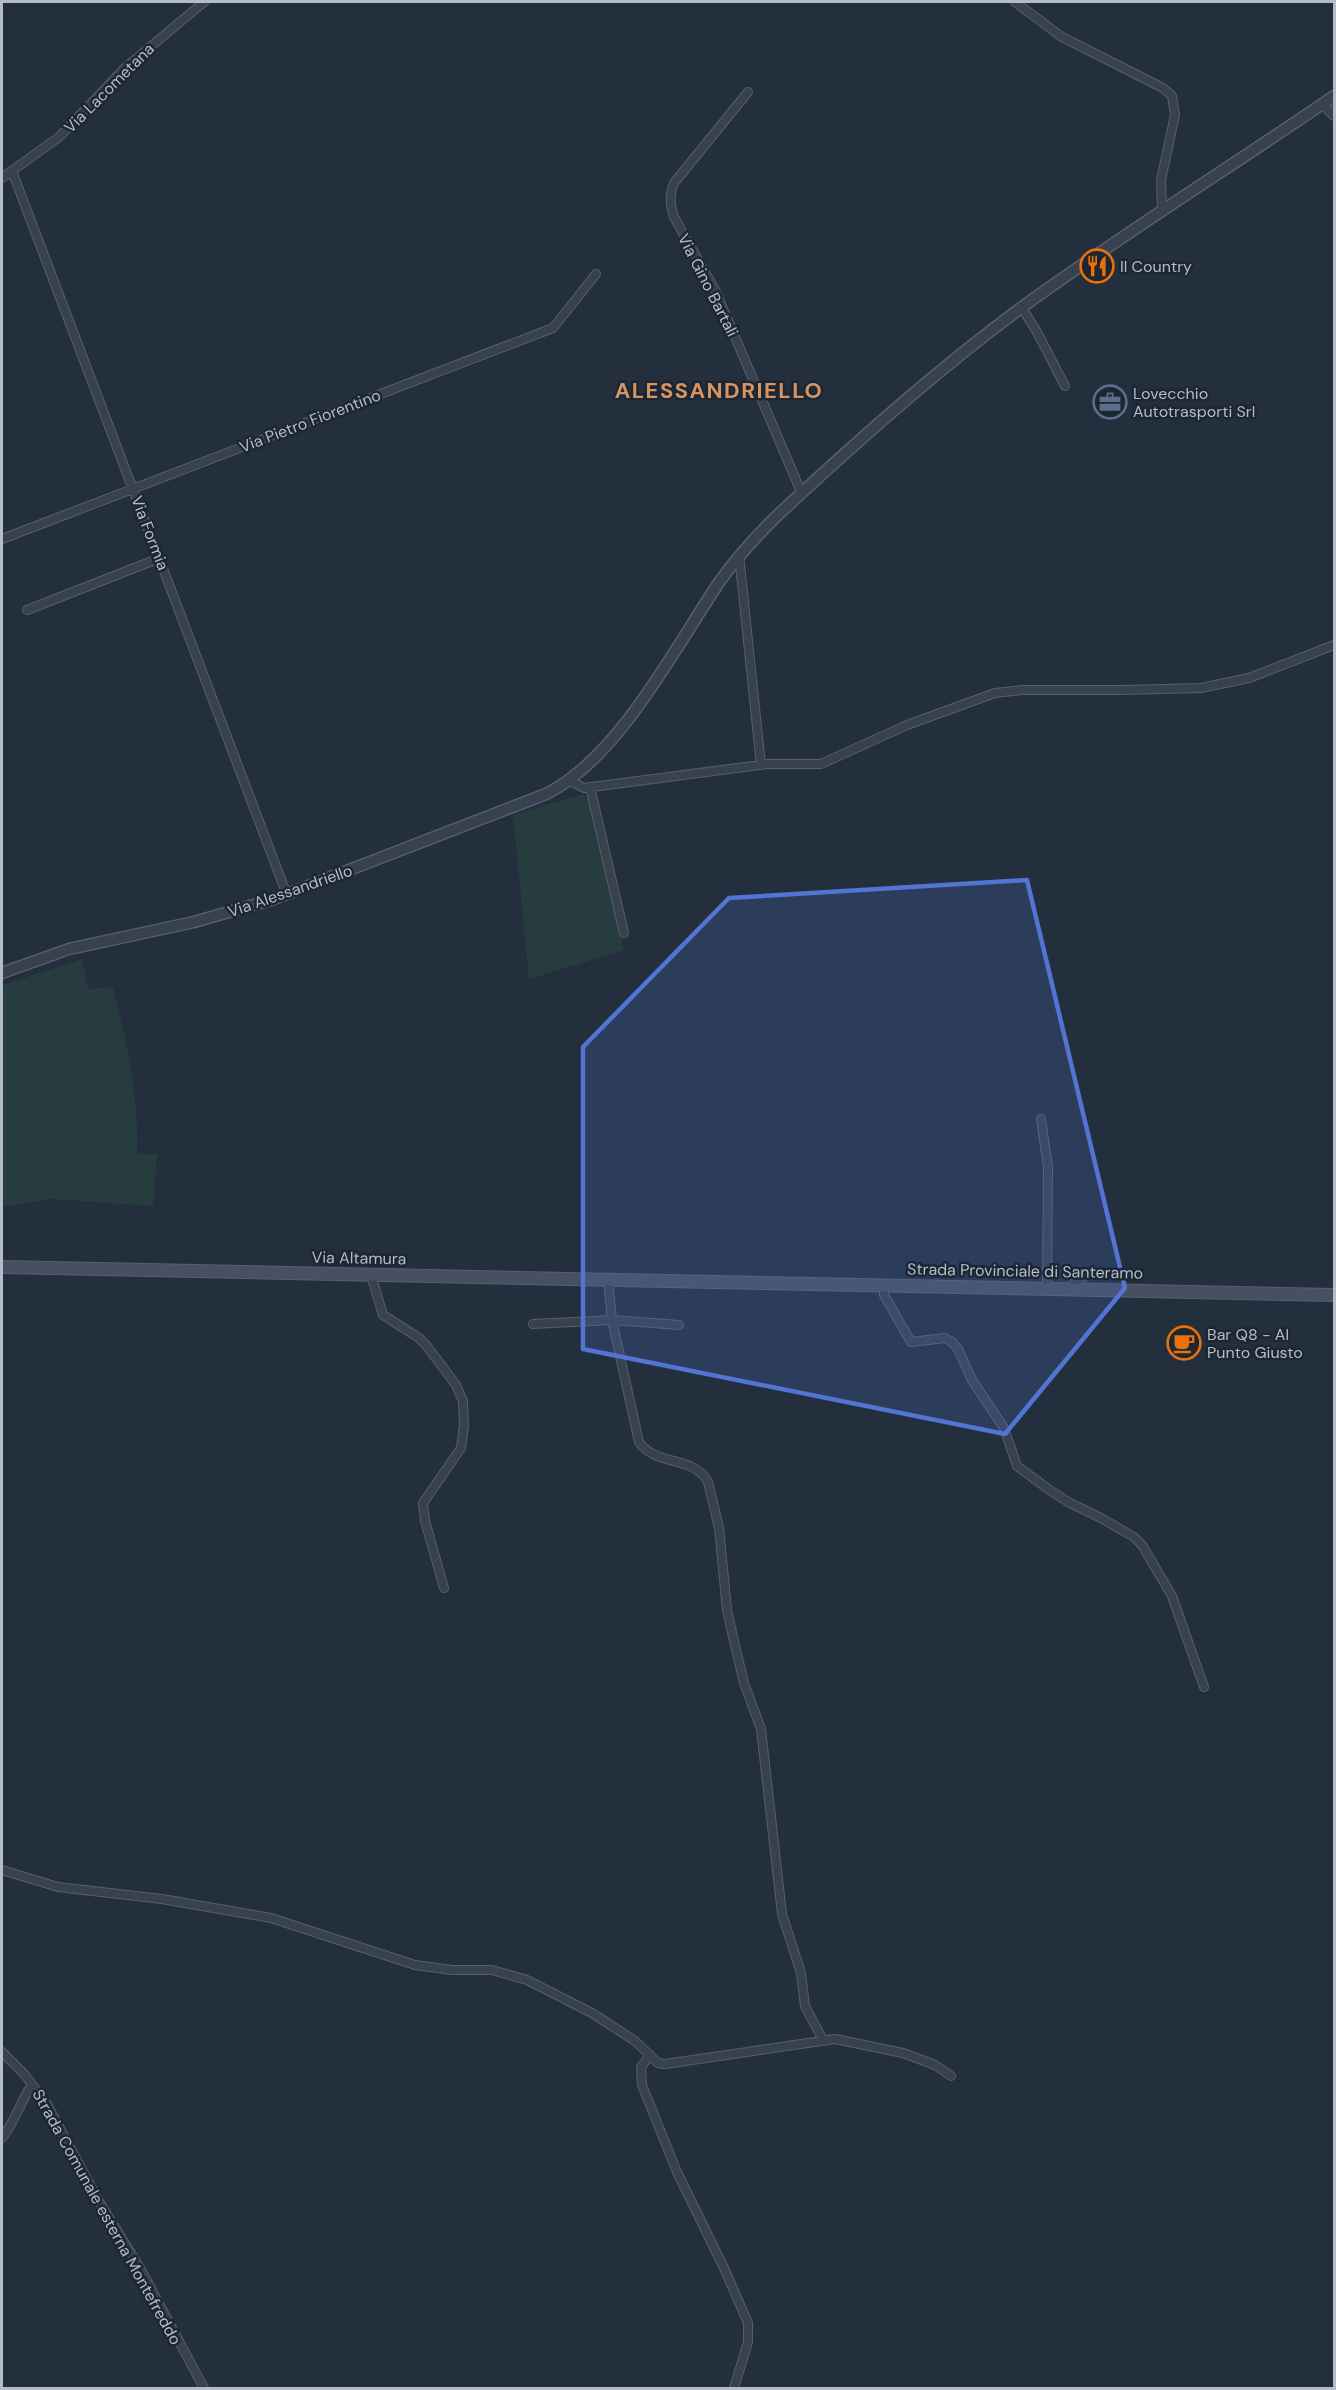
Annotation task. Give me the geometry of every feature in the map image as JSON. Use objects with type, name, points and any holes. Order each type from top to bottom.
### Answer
[{"type":"main road","name":"Via Altamura","points":[[2,1267],[716,1282]]},
{"type":"main road","name":"Strada Provinciale di Santeramo","points":[[716,1282],[1335,1294]]},
{"type":"street","name":"Via Lacometana","points":[[2,178],[59,137],[125,68],[204,2]]},
{"type":"street","points":[[1015,2],[1062,36],[1162,88],[1172,96],[1175,115],[1161,180],[1162,210]]},
{"type":"street","name":"Via Gino Bartali","points":[[748,92],[674,183],[670,205],[674,217],[715,290],[802,494]]},
{"type":"street","name":"Via Alessandriello","points":[[2,973],[69,949],[212,918],[287,895],[546,794],[570,781],[603,748],[634,709],[739,555],[802,494],[951,363],[1022,308],[1162,210],[1335,96]]},
{"type":"street","points":[[1322,104],[1335,116]]},
{"type":"street","name":"Via Formia","points":[[12,171],[287,895]]},
{"type":"street","name":"Via Pietro Fiorentino","points":[[2,539],[553,328],[596,274]]},
{"type":"street","points":[[1022,308],[1065,386]]},
{"type":"street","points":[[739,555],[760,765]]},
{"type":"street","points":[[27,610],[160,558]]},
{"type":"street","points":[[570,781],[584,788],[760,765],[808,766],[830,762],[907,725],[995,693],[1022,690],[1201,688],[1249,678],[1335,645]]},
{"type":"street","points":[[590,787],[624,933]]},
{"type":"street","points":[[1041,1119],[1048,1167],[1047,1289]]},
{"type":"street","points":[[371,1275],[383,1315],[426,1345],[456,1385],[463,1401],[464,1425],[461,1448],[423,1503],[425,1521],[444,1588]]},
{"type":"street","points":[[1074,1289],[1074,1283],[1083,1278]]},
{"type":"street","points":[[608,1280],[612,1320],[639,1442],[651,1455],[698,1470],[705,1476],[711,1490],[719,1528],[727,1610],[744,1683],[761,1729],[782,1914],[801,1973],[805,2006],[823,2040]]},
{"type":"street","points":[[884,1285],[884,1295],[911,1342],[945,1338],[958,1349],[972,1380],[1004,1428],[1017,1466],[1051,1491],[1134,1537],[1142,1545],[1172,1596],[1204,1687]]},
{"type":"street","points":[[533,1324],[612,1320],[679,1325]]},
{"type":"street","points":[[2,1870],[58,1887],[162,1899],[271,1918],[415,1965],[452,1970],[492,1970],[527,1980],[592,2013],[630,2037],[658,2063],[679,2064],[823,2040],[848,2041],[903,2053],[935,2065],[951,2076]]},
{"type":"street","name":"Strada Comunale esterna Montefreddo","points":[[2,2052],[46,2104],[98,2200],[140,2268],[204,2388]]},
{"type":"street","points":[[650,2055],[640,2067],[642,2085],[676,2172],[724,2268],[747,2323],[748,2342],[734,2388]]},
{"type":"street","points":[[2,2138],[11,2126],[32,2085]]},
{"type":"highlighted area","points":[[1027,880],[1125,1288],[1005,1434],[583,1349],[583,1047],[729,898]]},
{"type":"green space","points":[[583,794],[588,799],[624,950],[529,979],[513,815]]},
{"type":"green space","points":[[82,959],[88,989],[113,987],[131,1069],[136,1111],[137,1154],[157,1154],[153,1206],[52,1199],[2,1207],[2,985]]},
{"type":"place","name":"Il Country","points":[[1097,266]]},
{"type":"place","name":"Lovecchio Autotrasporti Srl","points":[[1110,402]]},
{"type":"place","name":"Bar Q8 - Al Punto Giusto","points":[[1184,1343]]},
{"type":"district","name":"ALESSANDRIELLO","points":[[719,390]]}]
